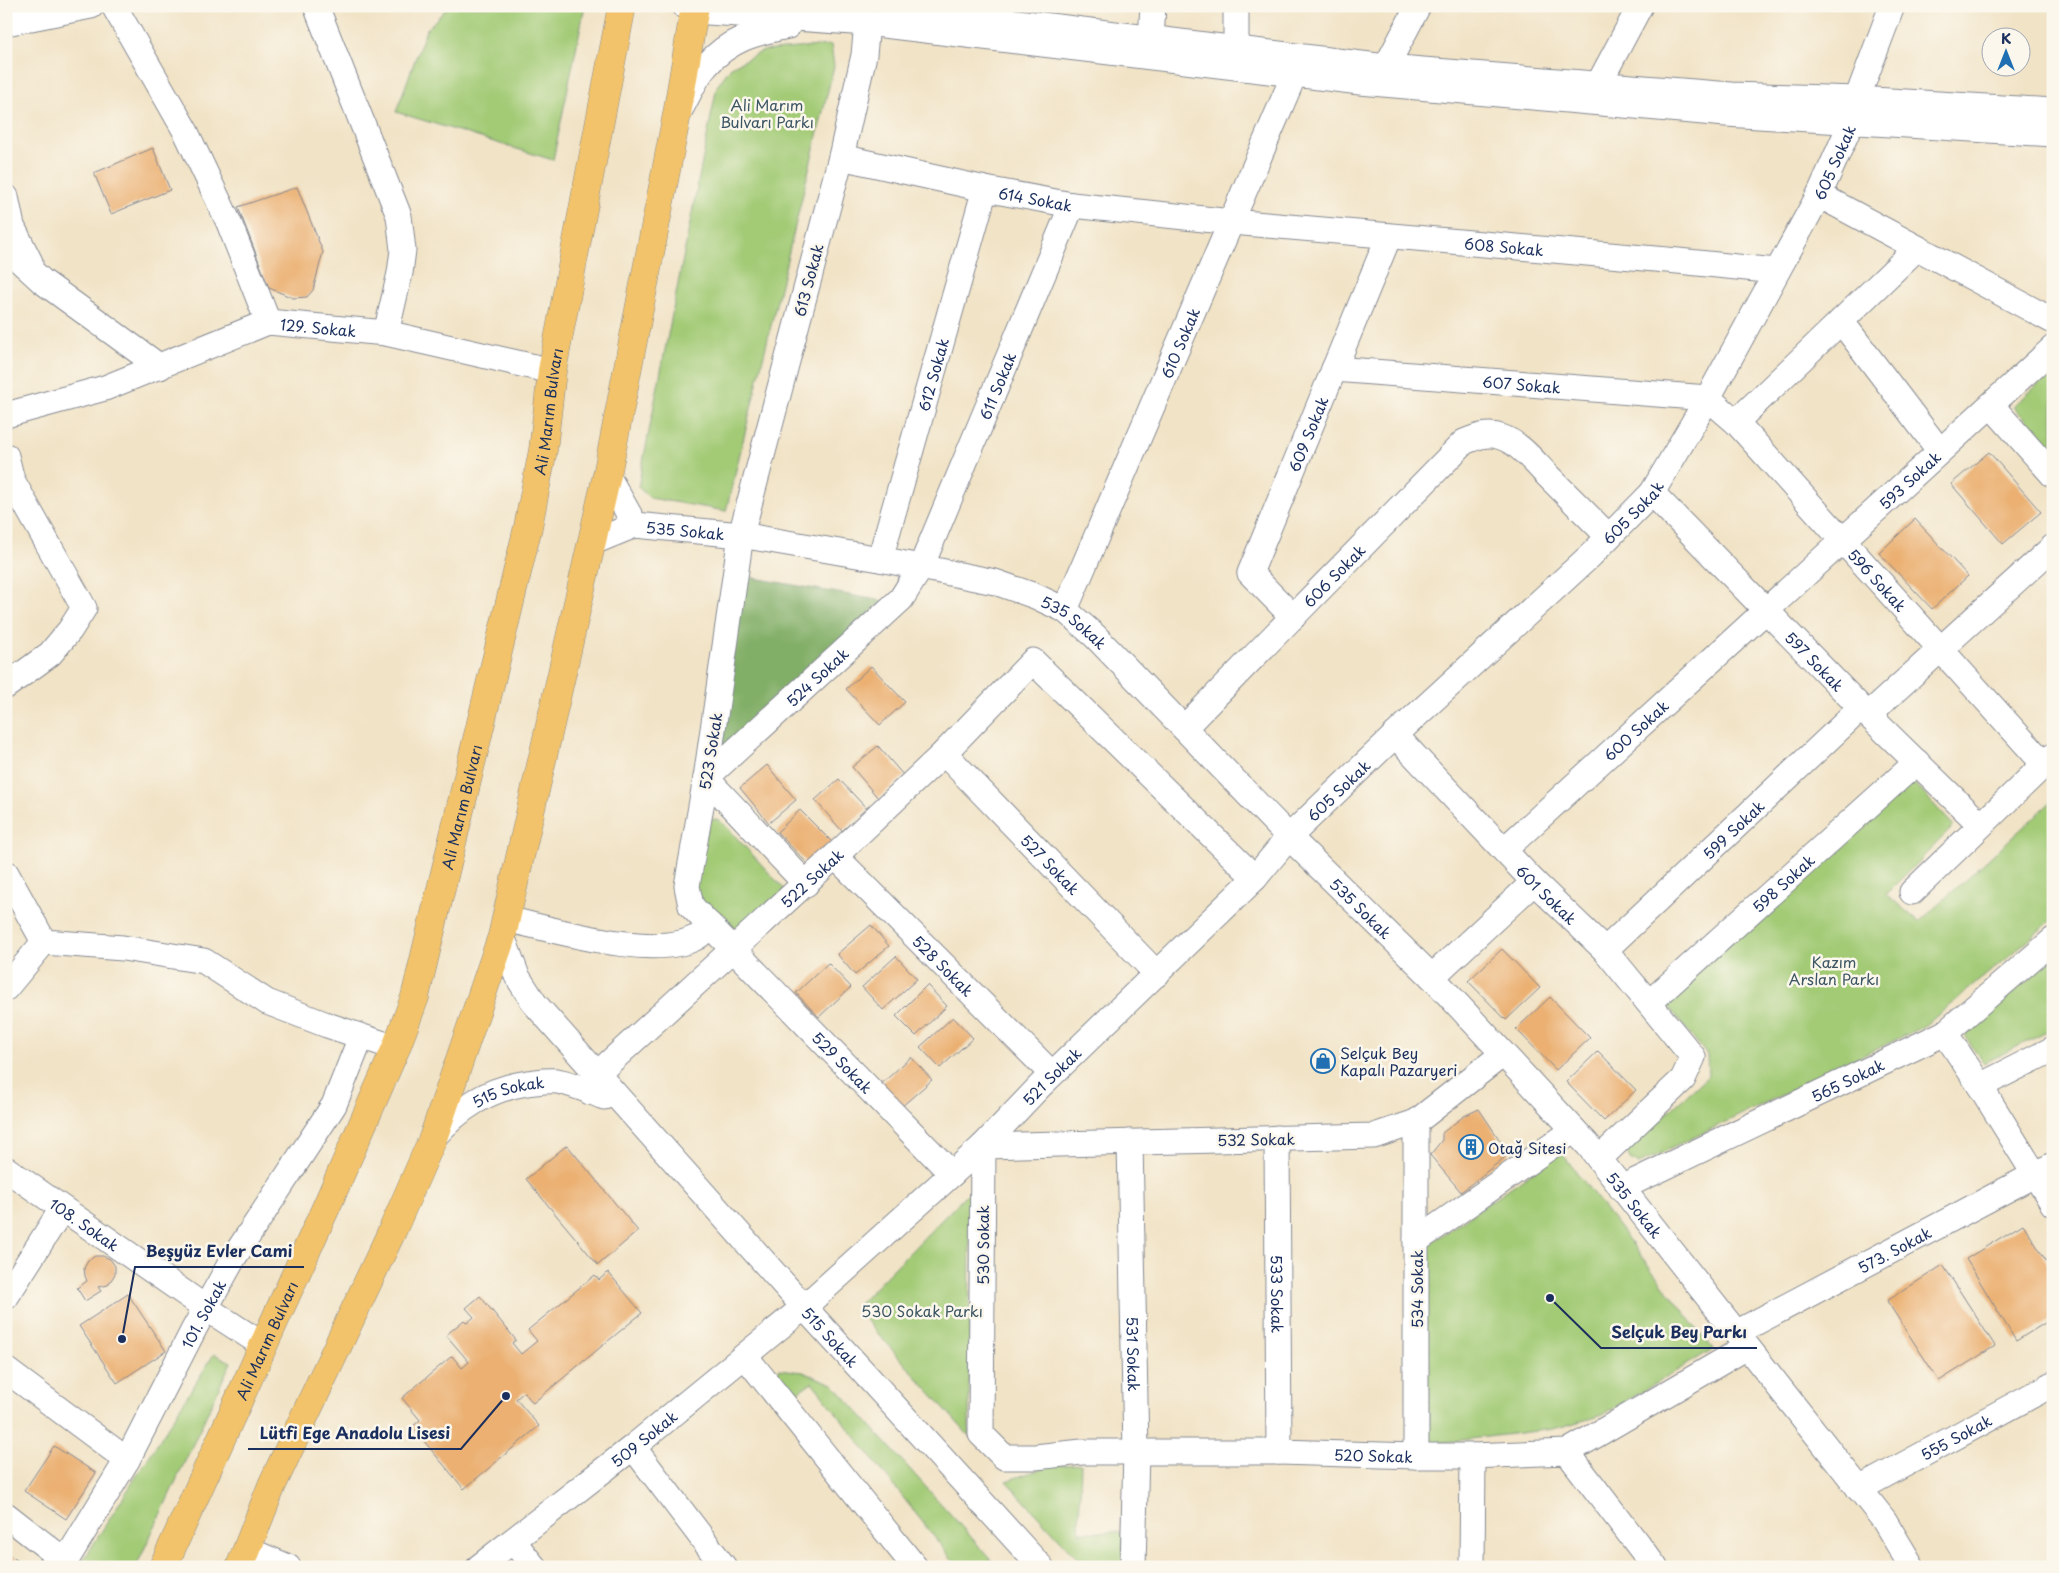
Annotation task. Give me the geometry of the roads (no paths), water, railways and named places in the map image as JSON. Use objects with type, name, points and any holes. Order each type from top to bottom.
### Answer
[{"type":"main road","name":"Ali Marım Bulvarı","points":[[163,1567],[396,1048],[415,998],[528,527],[544,450],[552,371],[622,6]]},
{"type":"main road","points":[[244,1558],[272,1485],[434,1138],[504,927],[607,475],[677,114],[691,8]]},
{"type":"street","points":[[6,23],[91,6]]},
{"type":"street","points":[[114,6],[186,132],[229,223],[268,322]]},
{"type":"street","points":[[316,6],[399,216],[403,250],[400,274],[386,333]]},
{"type":"street","points":[[886,6],[1386,67],[1731,95],[2053,134]]},
{"type":"street","points":[[1151,39],[1153,6]]},
{"type":"street","points":[[1236,6],[1236,50]]},
{"type":"street","points":[[1386,67],[1418,6]]},
{"type":"street","points":[[1598,85],[1640,6]]},
{"type":"street","name":"605 Sokak","points":[[1289,837],[1395,735],[1590,555],[1652,493],[1708,398],[1819,195],[1854,110],[1892,6]]},
{"type":"street","points":[[691,8],[867,23],[1360,82],[1726,114],[1854,110],[2053,111]]},
{"type":"street","points":[[677,114],[704,67],[726,46],[752,34],[818,19]]},
{"type":"street","name":"613 Sokak","points":[[741,534],[841,157],[864,55],[867,23]]},
{"type":"street","name":"610 Sokak","points":[[1065,610],[1294,75]]},
{"type":"street","name":"614 Sokak","points":[[841,157],[986,189],[1072,205],[1232,222]]},
{"type":"street","name":"612 Sokak","points":[[880,559],[986,189]]},
{"type":"street","points":[[1819,195],[2053,320]]},
{"type":"street","points":[[6,197],[12,226],[26,256],[42,281]]},
{"type":"street","name":"611 Sokak","points":[[921,567],[1072,205]]},
{"type":"street","name":"608 Sokak","points":[[1232,222],[1678,261],[1776,272]]},
{"type":"street","name":"609 Sokak","points":[[1292,618],[1250,573],[1389,236]]},
{"type":"street","points":[[6,248],[42,281],[160,367]]},
{"type":"street","points":[[1736,422],[1917,248]]},
{"type":"street","points":[[1841,321],[1940,450]]},
{"type":"street","name":"129. Sokak","points":[[6,415],[104,388],[268,322],[386,333],[552,371]]},
{"type":"street","name":"593 Sokak","points":[[1764,610],[2053,348]]},
{"type":"street","name":"607 Sokak","points":[[1334,369],[1708,398]]},
{"type":"street","name":"596 Sokak","points":[[1708,398],[1736,422],[1941,648],[2048,760]]},
{"type":"street","points":[[1992,405],[2053,476]]},
{"type":"street","name":"606 Sokak","points":[[1184,728],[1464,442],[1478,436],[1491,435],[1502,437],[1528,456],[1608,536]]},
{"type":"street","points":[[6,456],[12,480],[84,608],[70,630],[50,654],[6,686]]},
{"type":"street","points":[[591,543],[635,525],[607,475]]},
{"type":"street","name":"597 Sokak","points":[[1652,493],[1764,610],[1981,825]]},
{"type":"street","name":"535 Sokak","points":[[635,525],[741,534],[921,567],[995,582],[1035,596],[1065,610],[1095,636],[1289,837],[1432,977],[1574,1130],[1599,1159],[1884,1520],[1912,1567]]},
{"type":"street","name":"523 Sokak","points":[[734,950],[691,906],[687,886],[706,778],[741,534]]},
{"type":"street","name":"599 Sokak","points":[[1604,950],[1865,711],[1941,648],[2053,547]]},
{"type":"street","name":"524 Sokak","points":[[706,778],[901,599],[921,567]]},
{"type":"street","name":"600 Sokak","points":[[1504,850],[1764,610]]},
{"type":"street","name":"522 Sokak","points":[[594,1083],[944,753],[1033,661],[1255,878]]},
{"type":"street","name":"601 Sokak","points":[[1395,735],[1534,882],[1604,950],[1693,1057],[1683,1079],[1599,1159]]},
{"type":"street","name":"527 Sokak","points":[[944,753],[1157,974]]},
{"type":"street","points":[[1912,892],[2048,760]]},
{"type":"street","name":"598 Sokak","points":[[1648,1003],[1917,762]]},
{"type":"street","points":[[706,778],[806,884]]},
{"type":"street","name":"521 Sokak","points":[[804,1307],[983,1146],[1052,1074],[1255,878],[1289,837]]},
{"type":"street","name":"528 Sokak","points":[[836,856],[1052,1074]]},
{"type":"street","points":[[6,873],[44,942]]},
{"type":"street","points":[[1432,977],[1534,882]]},
{"type":"street","points":[[504,927],[613,943],[664,947],[696,938],[710,925]]},
{"type":"street","name":"515 Sokak","points":[[504,927],[517,976],[535,1004],[594,1083],[623,1104],[804,1307],[1041,1567]]},
{"type":"street","name":"565 Sokak","points":[[1621,1188],[1945,1033],[2053,940]]},
{"type":"street","points":[[44,942],[122,948],[204,962],[266,1002],[396,1048]]},
{"type":"street","points":[[6,988],[44,942]]},
{"type":"street","name":"529 Sokak","points":[[734,950],[952,1174]]},
{"type":"street","points":[[1945,1033],[1980,1086],[2043,1170],[2053,1204]]},
{"type":"street","name":"101. Sokak","points":[[63,1564],[127,1460],[234,1257],[334,1105],[361,1037]]},
{"type":"street","points":[[1980,1086],[2053,1049]]},
{"type":"street","name":"532 Sokak","points":[[983,1146],[1374,1136],[1416,1122],[1503,1054]]},
{"type":"street","name":"515 Sokak","points":[[434,1138],[459,1112],[477,1099],[498,1090],[528,1083],[555,1081],[569,1084],[594,1083]]},
{"type":"street","name":"534 Sokak","points":[[1416,1122],[1416,1456]]},
{"type":"street","points":[[1416,1241],[1574,1130]]},
{"type":"street","name":"533 Sokak","points":[[1277,1138],[1279,1452]]},
{"type":"street","name":"531 Sokak","points":[[1130,1142],[1136,1452],[1133,1567]]},
{"type":"street","name":"530 Sokak","points":[[981,1434],[983,1146]]},
{"type":"street","name":"108. Sokak","points":[[6,1169],[206,1308],[263,1345]]},
{"type":"street","name":"573. Sokak","points":[[1741,1340],[2043,1170]]},
{"type":"street","points":[[6,1298],[62,1209]]},
{"type":"street","name":"509 Sokak","points":[[480,1567],[633,1447],[804,1307]]},
{"type":"street","name":"520 Sokak","points":[[981,1434],[1004,1456],[1035,1458],[1082,1452],[1279,1452],[1416,1456],[1473,1456],[1567,1452],[1741,1340]]},
{"type":"street","points":[[745,1356],[915,1567]]},
{"type":"street","points":[[6,1370],[127,1460]]},
{"type":"street","name":"555 Sokak","points":[[1859,1489],[2053,1384]]},
{"type":"street","points":[[633,1447],[724,1567]]},
{"type":"street","points":[[1567,1452],[1656,1567]]},
{"type":"street","points":[[1472,1567],[1473,1456]]},
{"type":"street","points":[[6,1515],[63,1564]]},
{"type":"street","points":[[513,1541],[534,1567]]},
{"type":"street","points":[[244,1558],[288,1567]]},
{"type":"place","name":"Selçuk Bey Kapalı Pazaryeri","points":[[1323,1061]]},
{"type":"place","name":"Otağ Sitesi","points":[[1471,1147]]},
{"type":"place","name":"Selçuk Bey Parkı","points":[[1550,1298]]},
{"type":"place","name":"Beşyüz Evler Cami","points":[[122,1339]]},
{"type":"place","name":"Lütfi Ege Anadolu Lisesi","points":[[506,1396]]},
{"type":"park label","name":"Ali Marım Bulvarı Parkı","points":[[767,112]]},
{"type":"park label","name":"Kazım Arslan Parkı","points":[[1834,970]]},
{"type":"park label","name":"530 Sokak Parkı","points":[[922,1310]]}]
